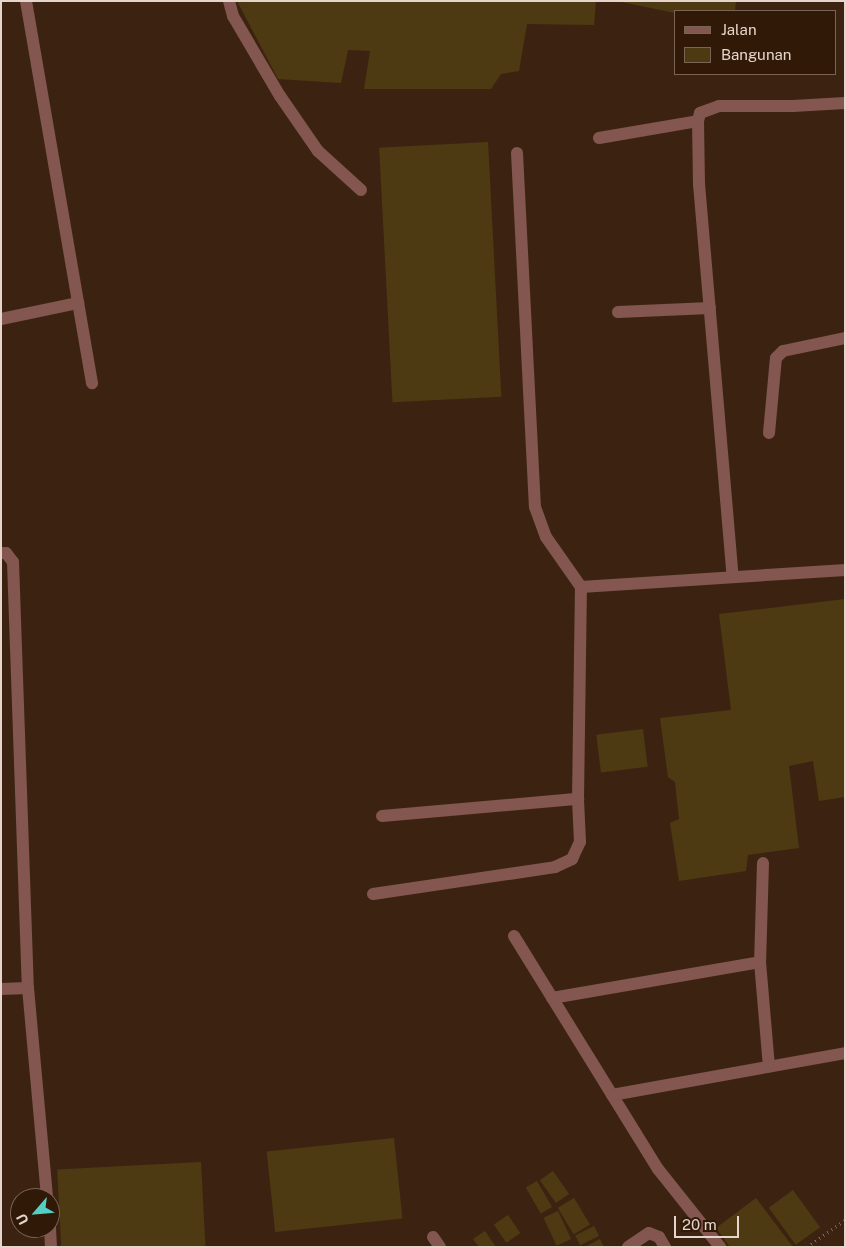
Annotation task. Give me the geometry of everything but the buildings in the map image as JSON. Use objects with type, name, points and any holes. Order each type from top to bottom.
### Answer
[{"type":"street","points":[[26,1],[92,383]]},
{"type":"street","points":[[229,1],[237,24],[280,96],[318,151],[361,190]]},
{"type":"street","points":[[733,577],[699,184],[698,122],[700,113],[719,106],[793,106],[845,103]]},
{"type":"street","points":[[599,138],[698,122]]},
{"type":"street","points":[[373,894],[555,867],[572,859],[580,842],[578,799],[580,587],[546,538],[535,507],[517,153]]},
{"type":"street","points":[[1,319],[78,304]]},
{"type":"street","points":[[618,312],[710,308]]},
{"type":"street","points":[[769,433],[776,358],[783,351],[845,338]]},
{"type":"street","points":[[1,552],[6,553],[13,562],[28,988],[46,1188]]},
{"type":"street","points":[[580,587],[845,570]]},
{"type":"street","points":[[382,816],[578,799]]},
{"type":"street","points":[[763,863],[760,962],[770,1067]]},
{"type":"street","points":[[514,936],[658,1169],[720,1247]]},
{"type":"street","points":[[552,998],[760,962]]},
{"type":"street","points":[[1,989],[28,988]]},
{"type":"street","points":[[612,1095],[845,1053]]},
{"type":"street","points":[[628,1247],[649,1233],[659,1237],[664,1247]]},
{"type":"path","points":[[807,1247],[845,1220]]}]
